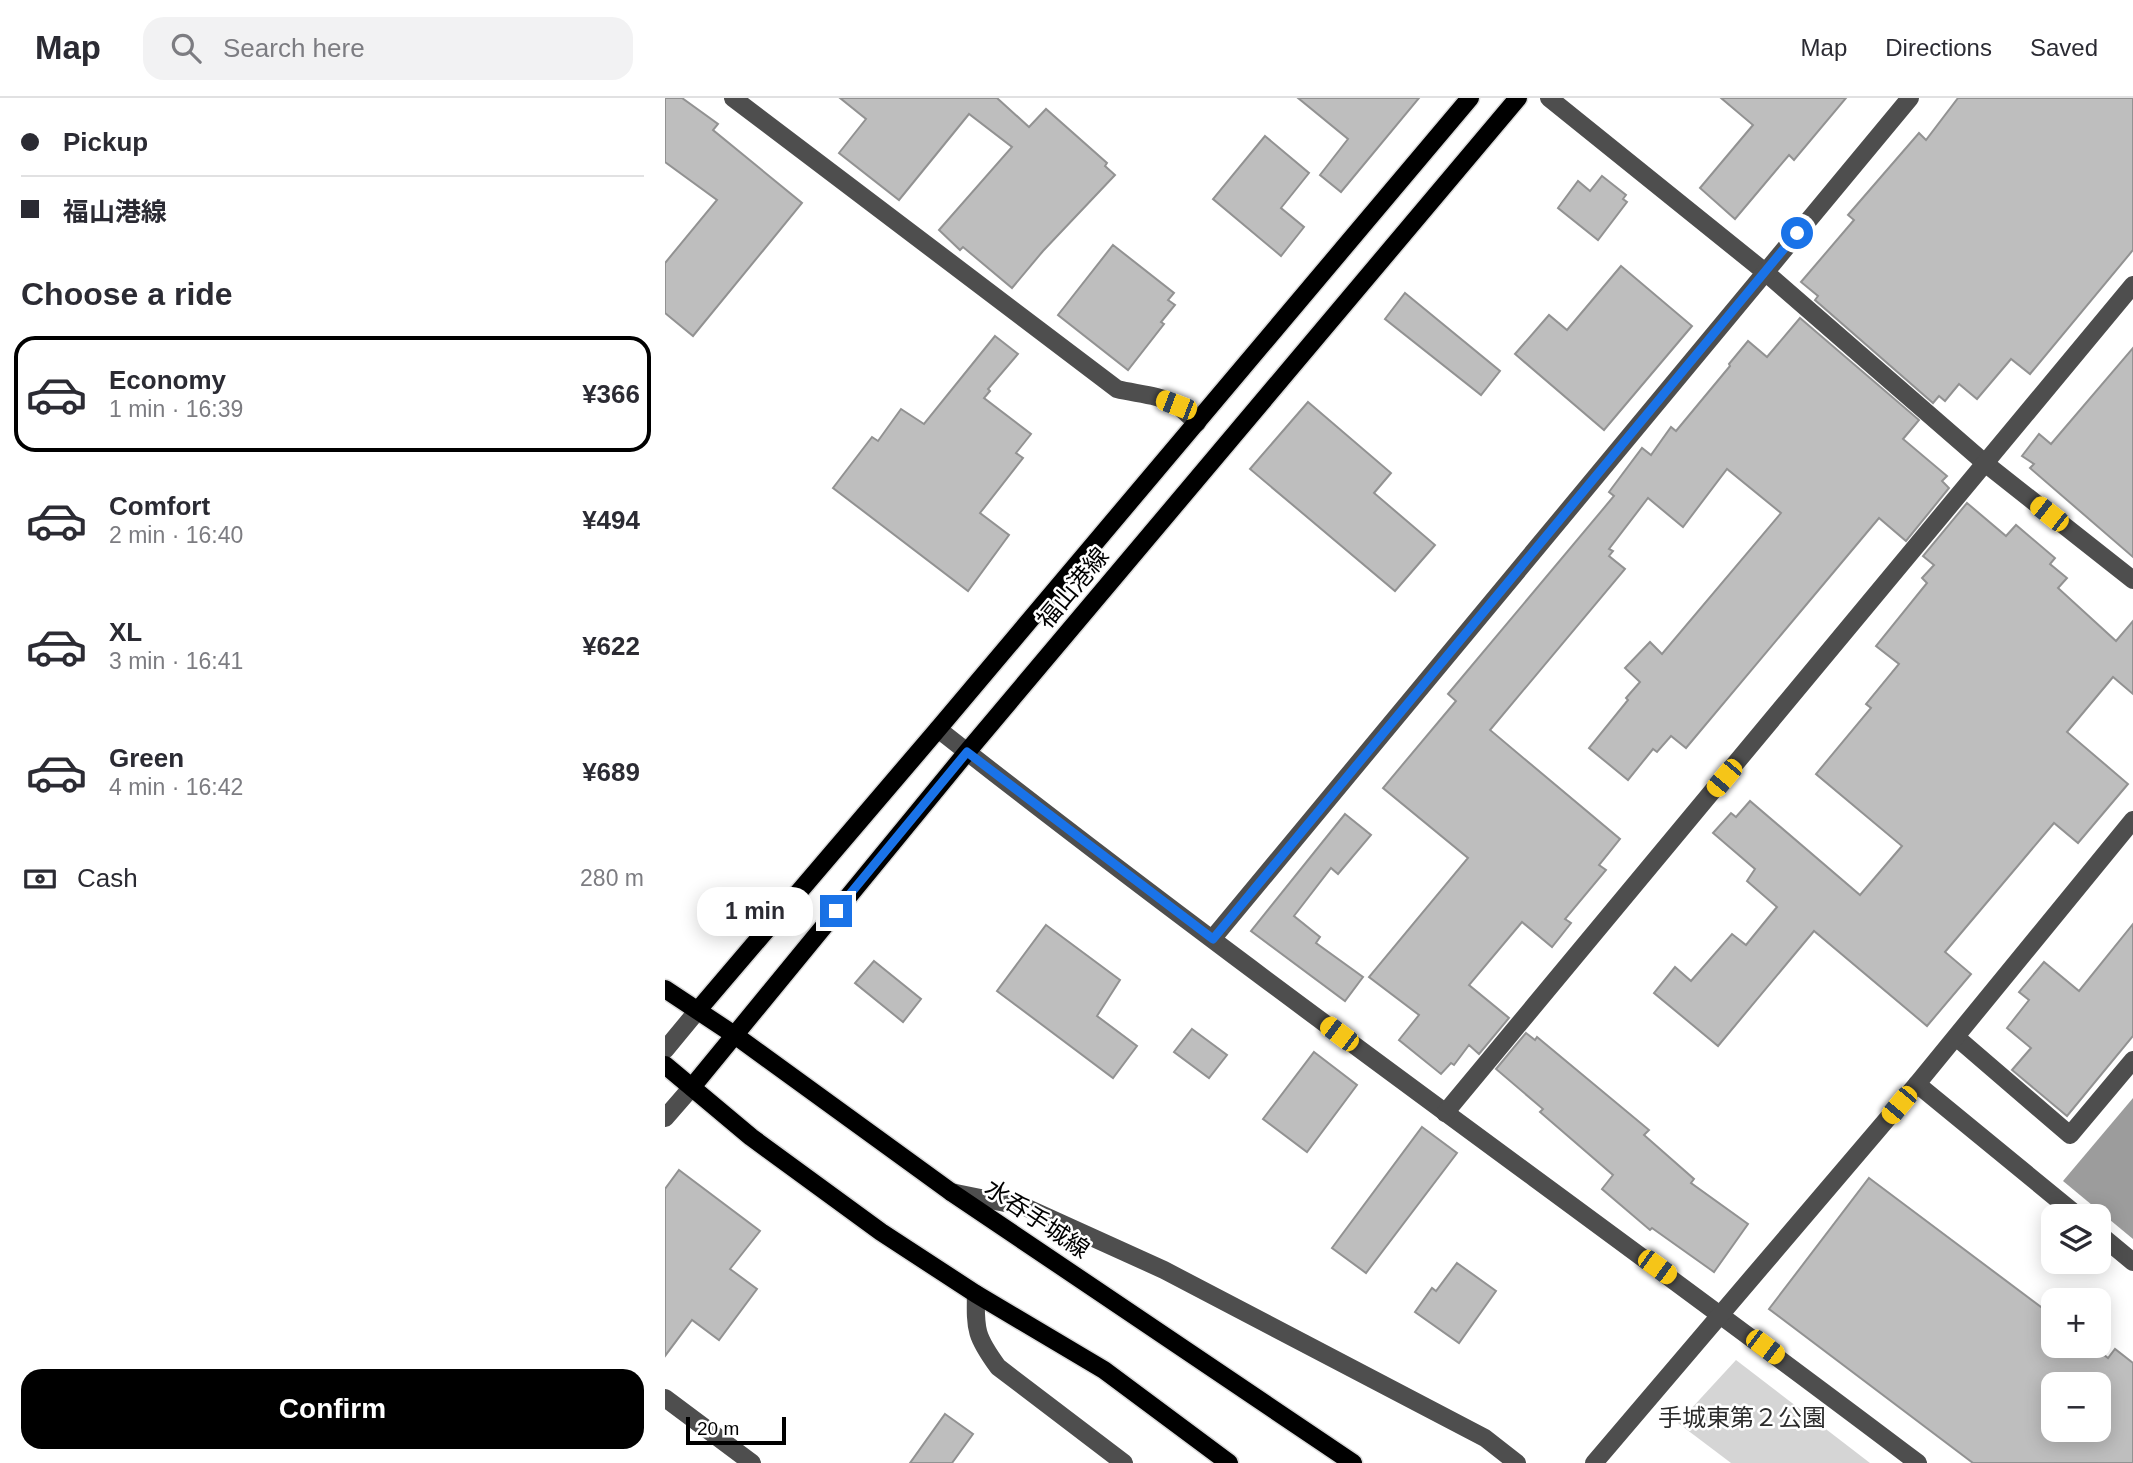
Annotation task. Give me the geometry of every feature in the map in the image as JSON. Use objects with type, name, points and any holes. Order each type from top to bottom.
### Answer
[{"type":"main road","name":"福山港線","points":[[698,1010],[1470,98]]},
{"type":"main road","name":"福山港線","points":[[692,1087],[967,752],[1518,98]]},
{"type":"main road","points":[[665,989],[698,1010]]},
{"type":"main road","name":"水呑手城線","points":[[698,1010],[951,1192],[1353,1463]]},
{"type":"main road","points":[[665,1065],[751,1137],[881,1233],[976,1294],[1104,1370],[1229,1463]]},
{"type":"street","points":[[733,98],[1117,389],[1153,396],[1176,405],[1197,423]]},
{"type":"street","points":[[1549,98],[1765,272],[1986,464],[2133,580]]},
{"type":"street","points":[[1213,939],[1910,98]]},
{"type":"street","points":[[1445,1113],[2133,285]]},
{"type":"street","points":[[938,729],[1445,1113],[1721,1314],[1918,1463]]},
{"type":"street","points":[[1594,1463],[1917,1084],[2133,820]]},
{"type":"street","points":[[665,1050],[698,1010]]},
{"type":"street","points":[[1956,1037],[2070,1135],[2133,1060]]},
{"type":"street","points":[[1917,1084],[2063,1204]]},
{"type":"street","points":[[665,1118],[692,1087]]},
{"type":"street","points":[[951,1192],[1025,1207],[1164,1270],[1485,1438],[1517,1463]]},
{"type":"street","points":[[2111,1244],[2133,1262]]},
{"type":"street","points":[[976,1294],[975,1329],[983,1347],[998,1367],[1125,1463]]},
{"type":"street","points":[[665,1398],[751,1463]]},
{"type":"green space","name":"手城東第２公園","points":[[1736,1360],[1870,1463],[1731,1463],[1678,1423]]},
{"type":"shaded area","points":[[2133,1098],[2133,1239],[2111,1221],[2111,1204],[2091,1204],[2063,1181]]},
{"type":"building","points":[[665,98],[682,98],[718,124],[713,130],[802,203],[693,336],[665,313],[665,263],[717,200],[665,162]]},
{"type":"building","points":[[840,98],[997,98],[1029,127],[1046,109],[1107,163],[1105,166],[1115,175],[1012,288],[963,247],[960,250],[939,230],[1012,147],[969,114],[899,200],[839,153],[866,119]]},
{"type":"building","points":[[1298,98],[1419,98],[1341,192],[1320,175],[1348,139]]},
{"type":"building","points":[[1721,98],[1846,98],[1794,160],[1789,155],[1735,219],[1700,188],[1753,125]]},
{"type":"building","points":[[1958,98],[2133,98],[2133,250],[2030,374],[2011,359],[1977,399],[1959,384],[1945,401],[1939,396],[1933,403],[1815,300],[1818,296],[1801,282],[1854,220],[1848,215],[1919,133],[1926,140]]},
{"type":"building","points":[[1265,136],[1309,173],[1281,208],[1304,227],[1281,256],[1213,199]]},
{"type":"building","points":[[1602,176],[1626,195],[1623,199],[1627,202],[1598,240],[1558,208],[1578,181],[1590,191]]},
{"type":"building","points":[[1113,245],[1174,293],[1168,300],[1175,305],[1161,322],[1164,324],[1128,370],[1058,315]]},
{"type":"building","points":[[1621,266],[1692,326],[1604,430],[1515,354],[1549,315],[1567,330]]},
{"type":"building","points":[[1405,293],[1500,371],[1481,395],[1385,319]]},
{"type":"building","points":[[1800,318],[1919,420],[1903,439],[1947,476],[1942,481],[1949,488],[1906,541],[1879,518],[1686,748],[1671,736],[1657,752],[1653,749],[1628,780],[1589,748],[1640,682],[1625,668],[1650,642],[1662,654],[1781,513],[1727,469],[1683,527],[1648,498],[1609,549],[1613,551],[1609,556],[1625,569],[1490,730],[1620,839],[1599,865],[1606,870],[1565,919],[1571,923],[1552,947],[1522,922],[1469,985],[1509,1018],[1479,1054],[1469,1045],[1454,1065],[1451,1063],[1441,1074],[1399,1040],[1419,1015],[1369,977],[1468,858],[1383,788],[1456,701],[1448,694],[1614,496],[1609,492],[1642,448],[1651,455],[1671,427],[1676,431],[1748,341],[1767,357]]},
{"type":"building","points":[[995,336],[1018,354],[988,389],[990,391],[984,398],[1031,434],[1016,453],[1023,458],[980,513],[1009,535],[968,591],[833,488],[872,437],[878,441],[901,409],[924,424]]},
{"type":"building","points":[[2133,348],[2133,557],[2030,468],[2034,464],[2022,456],[2039,434],[2051,444]]},
{"type":"building","points":[[1308,402],[1391,473],[1374,493],[1435,545],[1395,591],[1250,469]]},
{"type":"building","points":[[1967,503],[2006,536],[2016,525],[2055,558],[2050,564],[2067,578],[2058,588],[2116,641],[2133,621],[2133,694],[2113,677],[2067,732],[2128,784],[2078,843],[2054,823],[1945,952],[1971,974],[1927,1026],[1814,931],[1718,1046],[1654,993],[1675,967],[1691,981],[1732,934],[1746,945],[1777,907],[1747,881],[1755,869],[1713,833],[1731,813],[1736,817],[1750,801],[1860,895],[1902,846],[1816,774],[1871,708],[1866,704],[1899,664],[1876,646],[1927,583],[1922,578],[1934,565],[1923,556]]},
{"type":"building","points":[[1345,814],[1371,835],[1338,874],[1331,868],[1294,916],[1320,937],[1316,943],[1363,977],[1345,1001],[1251,931]]},
{"type":"building","points":[[2133,924],[2133,1036],[2067,1116],[2012,1070],[2031,1048],[2007,1028],[2029,1000],[2019,992],[2044,962],[2079,991]]},
{"type":"building","points":[[1046,925],[1120,980],[1097,1016],[1137,1046],[1113,1078],[997,991]]},
{"type":"building","points":[[874,961],[921,999],[903,1022],[855,983]]},
{"type":"building","points":[[1192,1029],[1227,1055],[1209,1078],[1174,1052]]},
{"type":"building","points":[[1526,1033],[1535,1040],[1537,1037],[1649,1130],[1644,1135],[1694,1179],[1691,1183],[1748,1224],[1714,1272],[1652,1228],[1650,1230],[1602,1189],[1613,1175],[1540,1112],[1543,1109],[1496,1069]]},
{"type":"building","points":[[1314,1052],[1357,1085],[1307,1152],[1263,1119]]},
{"type":"building","points":[[1422,1127],[1457,1153],[1366,1273],[1332,1248]]},
{"type":"building","points":[[679,1170],[760,1231],[730,1269],[757,1289],[719,1340],[692,1320],[665,1356],[665,1189]]},
{"type":"building","points":[[1869,1178],[2041,1307],[2041,1358],[2111,1358],[2115,1349],[2133,1363],[2133,1463],[1973,1463],[1769,1309]]},
{"type":"building","points":[[1457,1263],[1496,1291],[1459,1343],[1415,1312],[1432,1288],[1436,1291]]},
{"type":"building","points":[[945,1414],[973,1434],[952,1463],[910,1463]]},
{"type":"route","points":[[836,911],[967,752],[1213,939],[1797,233]]}]
